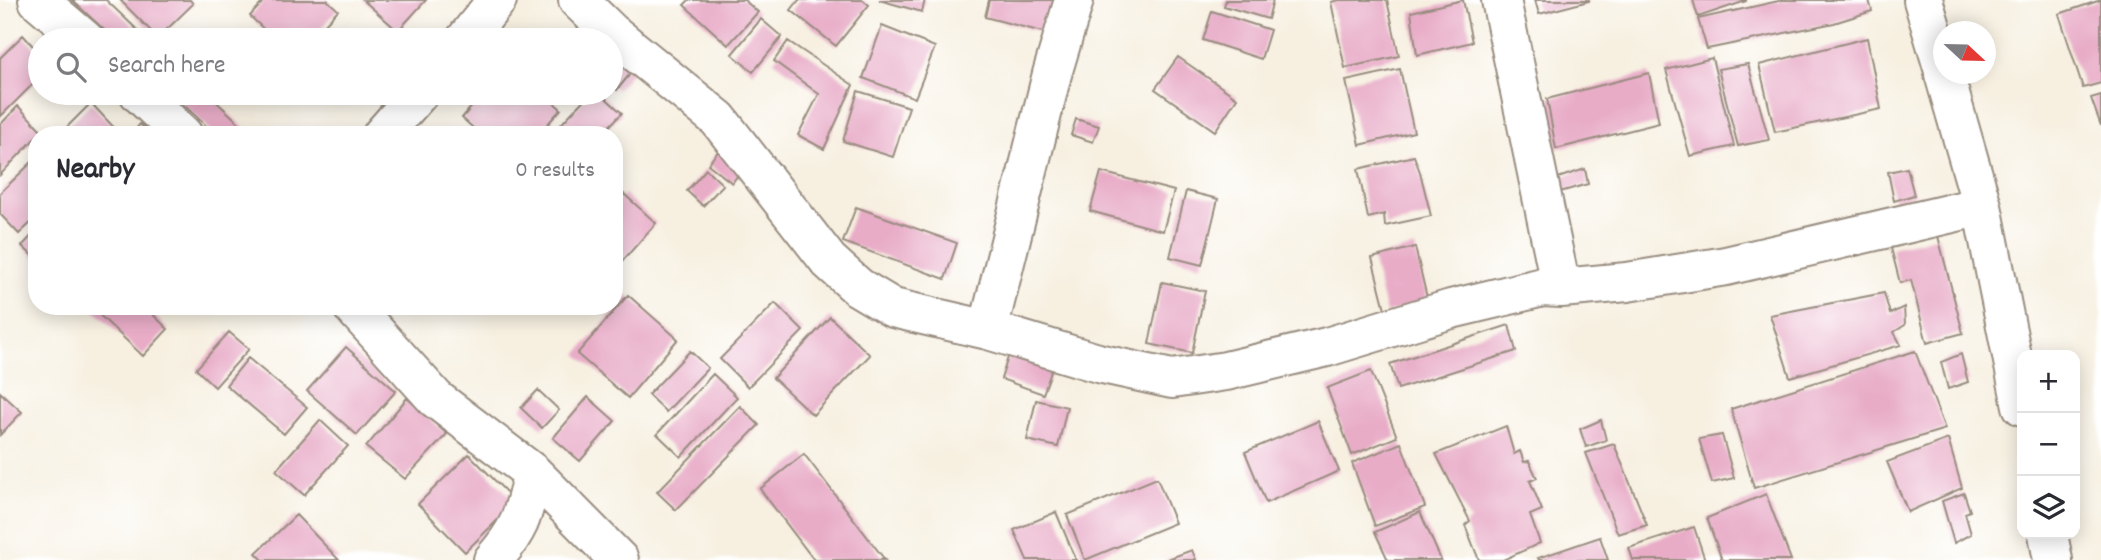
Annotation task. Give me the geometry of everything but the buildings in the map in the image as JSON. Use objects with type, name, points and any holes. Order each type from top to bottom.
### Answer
[{"type":"street","points":[[37,0],[71,28]]},
{"type":"street","points":[[475,28],[498,0]]},
{"type":"street","points":[[578,0],[607,28]]},
{"type":"street","points":[[989,330],[1052,74],[1074,0]]},
{"type":"street","points":[[1501,0],[1561,288]]},
{"type":"street","points":[[1923,0],[1933,34]]},
{"type":"street","points":[[623,42],[718,119],[829,261],[858,287],[893,308],[989,330],[1098,363],[1172,379],[1226,371],[1327,347],[1451,309],[1543,287],[1628,282],[1726,266],[1982,206]]},
{"type":"street","points":[[1947,84],[1982,206],[2017,381]]},
{"type":"street","points":[[152,105],[174,126]]},
{"type":"street","points":[[390,126],[408,105]]},
{"type":"street","points":[[360,315],[436,399],[533,473],[619,560]]},
{"type":"street","points":[[493,560],[511,540],[520,523],[533,473]]},
{"type":"street","points":[[2049,539],[2053,560]]}]
